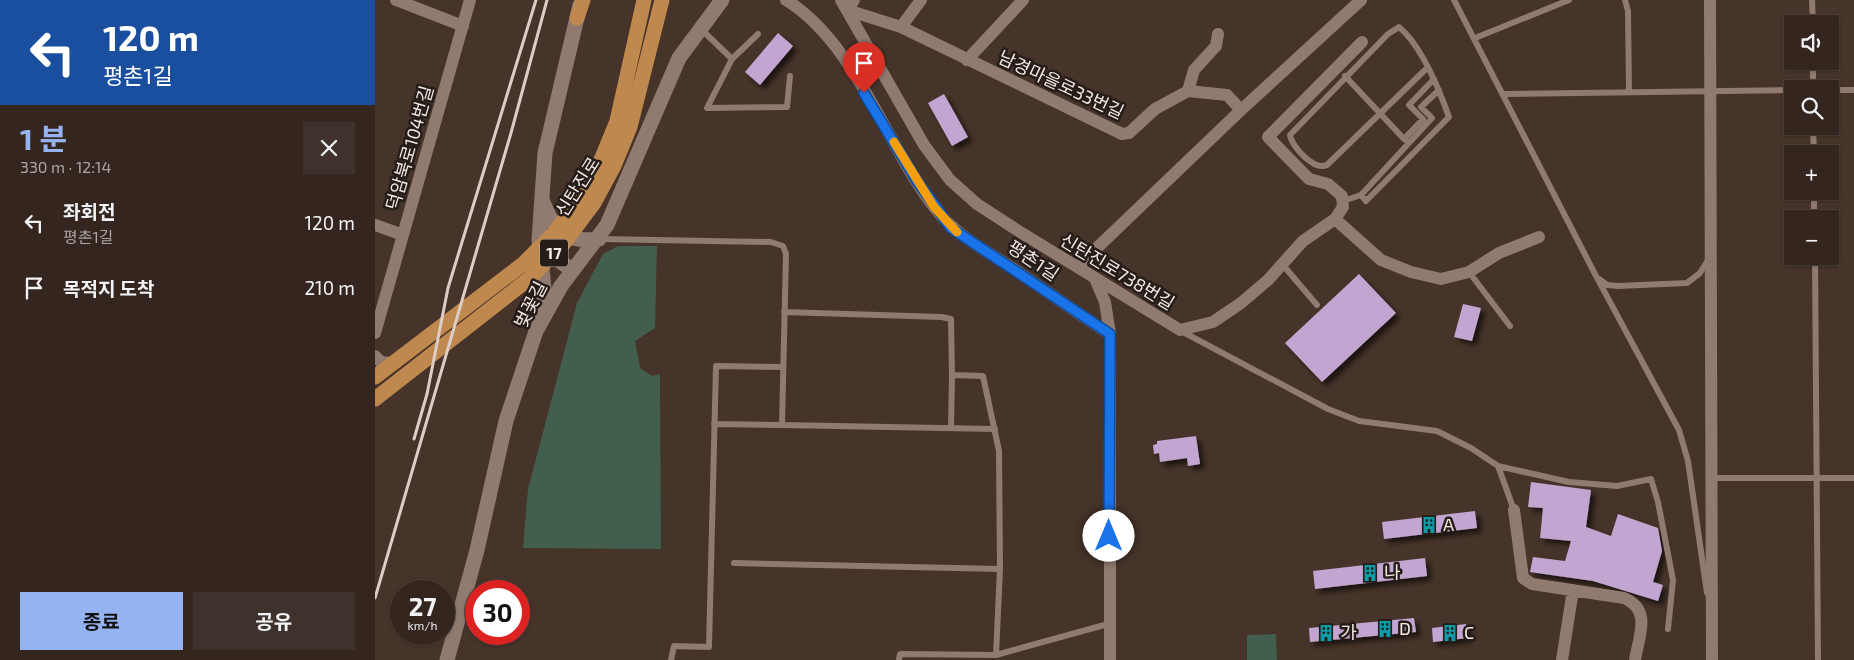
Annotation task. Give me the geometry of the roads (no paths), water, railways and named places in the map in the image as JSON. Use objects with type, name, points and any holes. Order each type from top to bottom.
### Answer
[{"type":"main road","points":[[577,18],[582,0]]},
{"type":"main road","name":"신탄진로","points":[[375,377],[523,264],[555,232],[582,195],[632,94],[662,0]]},
{"type":"main road","name":"신탄진로","points":[[375,399],[530,278],[564,243],[594,203],[614,166],[630,127],[642,4]]},
{"type":"street","points":[[396,0],[463,26]]},
{"type":"street","name":"덕암북로104번길","points":[[375,334],[470,0]]},
{"type":"street","name":"벚꽃길","points":[[447,660],[477,550],[506,421],[536,331],[572,270],[599,239],[627,183],[679,58],[722,0]]},
{"type":"street","name":"평촌1길","points":[[787,0],[815,22],[834,47],[855,78],[917,181],[951,228],[1110,334]]},
{"type":"street","points":[[901,27],[921,0]]},
{"type":"street","points":[[967,60],[1023,0]]},
{"type":"street","points":[[1077,267],[1241,110],[1361,0]]},
{"type":"street","points":[[1710,0],[1712,660]]},
{"type":"street","name":"신탄진로738번길","points":[[847,3],[967,60]]},
{"type":"street","name":"신탄진로738번길","points":[[847,3],[924,145],[951,180],[977,204],[1096,281],[1180,330],[1213,322],[1241,303],[1268,280],[1303,241],[1335,219]]},
{"type":"street","name":"신탄진로","points":[[536,331],[544,288],[539,240],[545,153],[577,18]]},
{"type":"street","points":[[1218,34],[1216,46],[1194,70],[1188,91],[1227,95],[1241,110]]},
{"type":"street","points":[[1361,42],[1268,137],[1309,179],[1328,184],[1343,196],[1343,207],[1335,219],[1381,260],[1411,272],[1441,280],[1469,272],[1499,253],[1539,236]]},
{"type":"street","name":"남경마을로33번길","points":[[967,60],[1121,134],[1129,133],[1155,109],[1188,91]]},
{"type":"street","points":[[543,201],[553,226],[564,234],[582,241],[599,239]]},
{"type":"street","points":[[375,225],[403,235]]},
{"type":"street","points":[[539,240],[548,253],[572,270]]},
{"type":"street","points":[[1096,281],[1105,302],[1110,334],[1110,660]]},
{"type":"street","points":[[375,356],[381,362],[393,363]]},
{"type":"street","points":[[1513,510],[1523,578],[1533,584],[1624,598],[1633,602],[1639,609],[1642,617],[1635,660]]},
{"type":"street","points":[[1562,660],[1573,590]]},
{"type":"lane","points":[[1454,0],[1596,276],[1679,430],[1688,461],[1712,626]]},
{"type":"lane","points":[[1475,38],[1569,0]]},
{"type":"lane","points":[[1625,0],[1627,11],[1629,92]]},
{"type":"lane","points":[[1813,0],[1813,15]]},
{"type":"lane","points":[[1361,195],[1366,201],[1449,117],[1434,79],[1407,34],[1399,27],[1387,34],[1292,131],[1290,135],[1292,144],[1316,166],[1322,167],[1332,161],[1427,68]]},
{"type":"lane","points":[[700,28],[733,59]]},
{"type":"lane","points":[[758,34],[733,59],[707,108],[787,107],[789,76]]},
{"type":"lane","points":[[1345,76],[1407,141]]},
{"type":"lane","points":[[1343,201],[1361,195],[1407,141],[1423,119],[1409,105],[1434,79]]},
{"type":"lane","points":[[1407,141],[1432,118],[1421,107],[1439,90]]},
{"type":"lane","points":[[1503,94],[1784,90]]},
{"type":"lane","points":[[1839,90],[1854,90]]},
{"type":"lane","points":[[599,239],[771,242],[783,246],[786,254],[782,425]]},
{"type":"lane","points":[[1596,276],[1607,285],[1618,286],[1687,283],[1700,273],[1710,257]]},
{"type":"lane","points":[[1282,264],[1317,305]]},
{"type":"lane","points":[[1815,265],[1818,660]]},
{"type":"lane","points":[[1469,272],[1510,326]]},
{"type":"lane","points":[[784,312],[942,317],[951,319],[951,428]]},
{"type":"lane","points":[[1180,330],[1329,409],[1359,421],[1437,431],[1471,448],[1497,466],[1569,482],[1617,486],[1651,479],[1658,502],[1673,580],[1668,629]]},
{"type":"lane","points":[[671,660],[674,646],[709,647],[716,366],[783,367]]},
{"type":"lane","points":[[952,375],[983,376],[999,451],[1000,569],[996,655]]},
{"type":"lane","points":[[714,424],[995,429]]},
{"type":"lane","points":[[1497,466],[1513,510]]},
{"type":"lane","points":[[1711,478],[1854,478]]},
{"type":"lane","points":[[735,563],[1000,569]]},
{"type":"lane","points":[[899,660],[900,654],[996,655],[1109,624]]},
{"type":"railway","points":[[414,439],[427,394],[448,288],[536,0]]},
{"type":"railway","points":[[375,598],[511,133],[547,0]]},
{"type":"place","name":"A","points":[[1429,525]]},
{"type":"place","name":"나","points":[[1370,573]]},
{"type":"place","name":"D","points":[[1385,629]]},
{"type":"place","name":"가","points":[[1326,633]]},
{"type":"place","name":"C","points":[[1450,633]]}]
